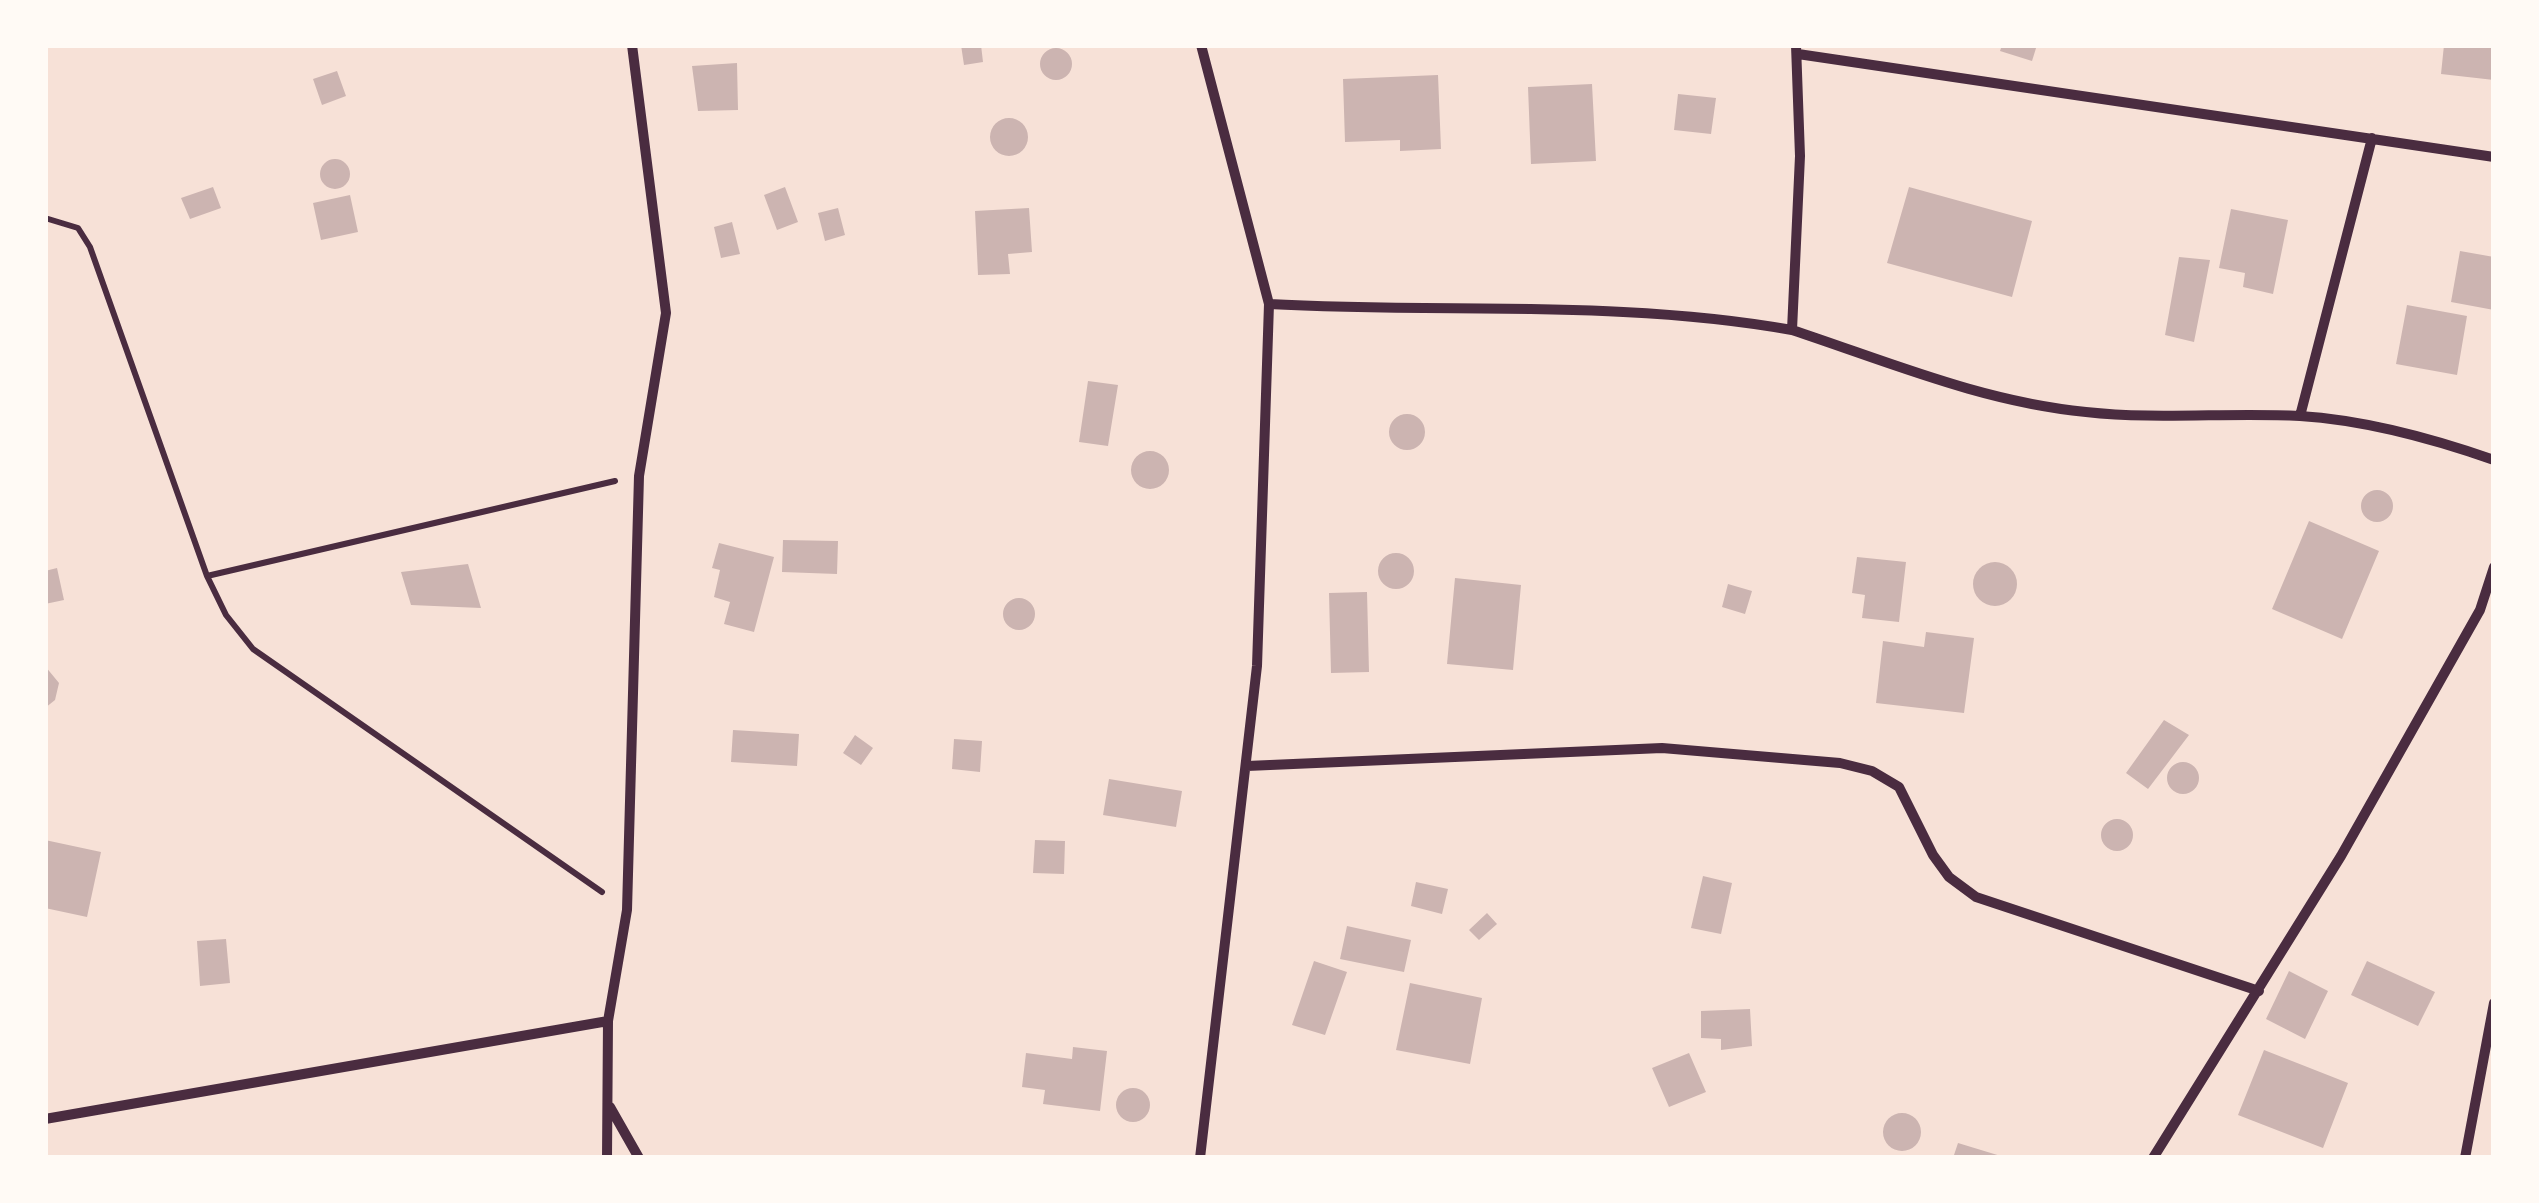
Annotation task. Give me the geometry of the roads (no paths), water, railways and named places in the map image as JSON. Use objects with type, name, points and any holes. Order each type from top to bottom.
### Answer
[{"type":"street","points":[[606,1158],[608,1021],[627,910],[639,476],[666,313],[632,45]]},
{"type":"street","points":[[1200,1158],[1247,766],[1261,588],[1269,304],[1201,45]]},
{"type":"street","points":[[1792,330],[1800,156],[1797,49],[2494,157]]},
{"type":"street","points":[[2300,416],[2372,138]]},
{"type":"street","points":[[1269,304],[1717,317],[1792,330],[1978,393],[2083,412],[2171,418],[2300,416],[2350,423],[2494,460]]},
{"type":"street","points":[[2153,1158],[2259,991],[2471,626],[2494,568]]},
{"type":"street","points":[[1247,766],[1662,748],[1840,762],[1872,772],[1899,787],[1933,855],[1949,876],[1976,897],[2039,922],[2259,991]]},
{"type":"street","points":[[2465,1158],[2494,1002]]},
{"type":"street","points":[[45,1119],[608,1021]]},
{"type":"street","points":[[609,1105],[640,1158]]}]
